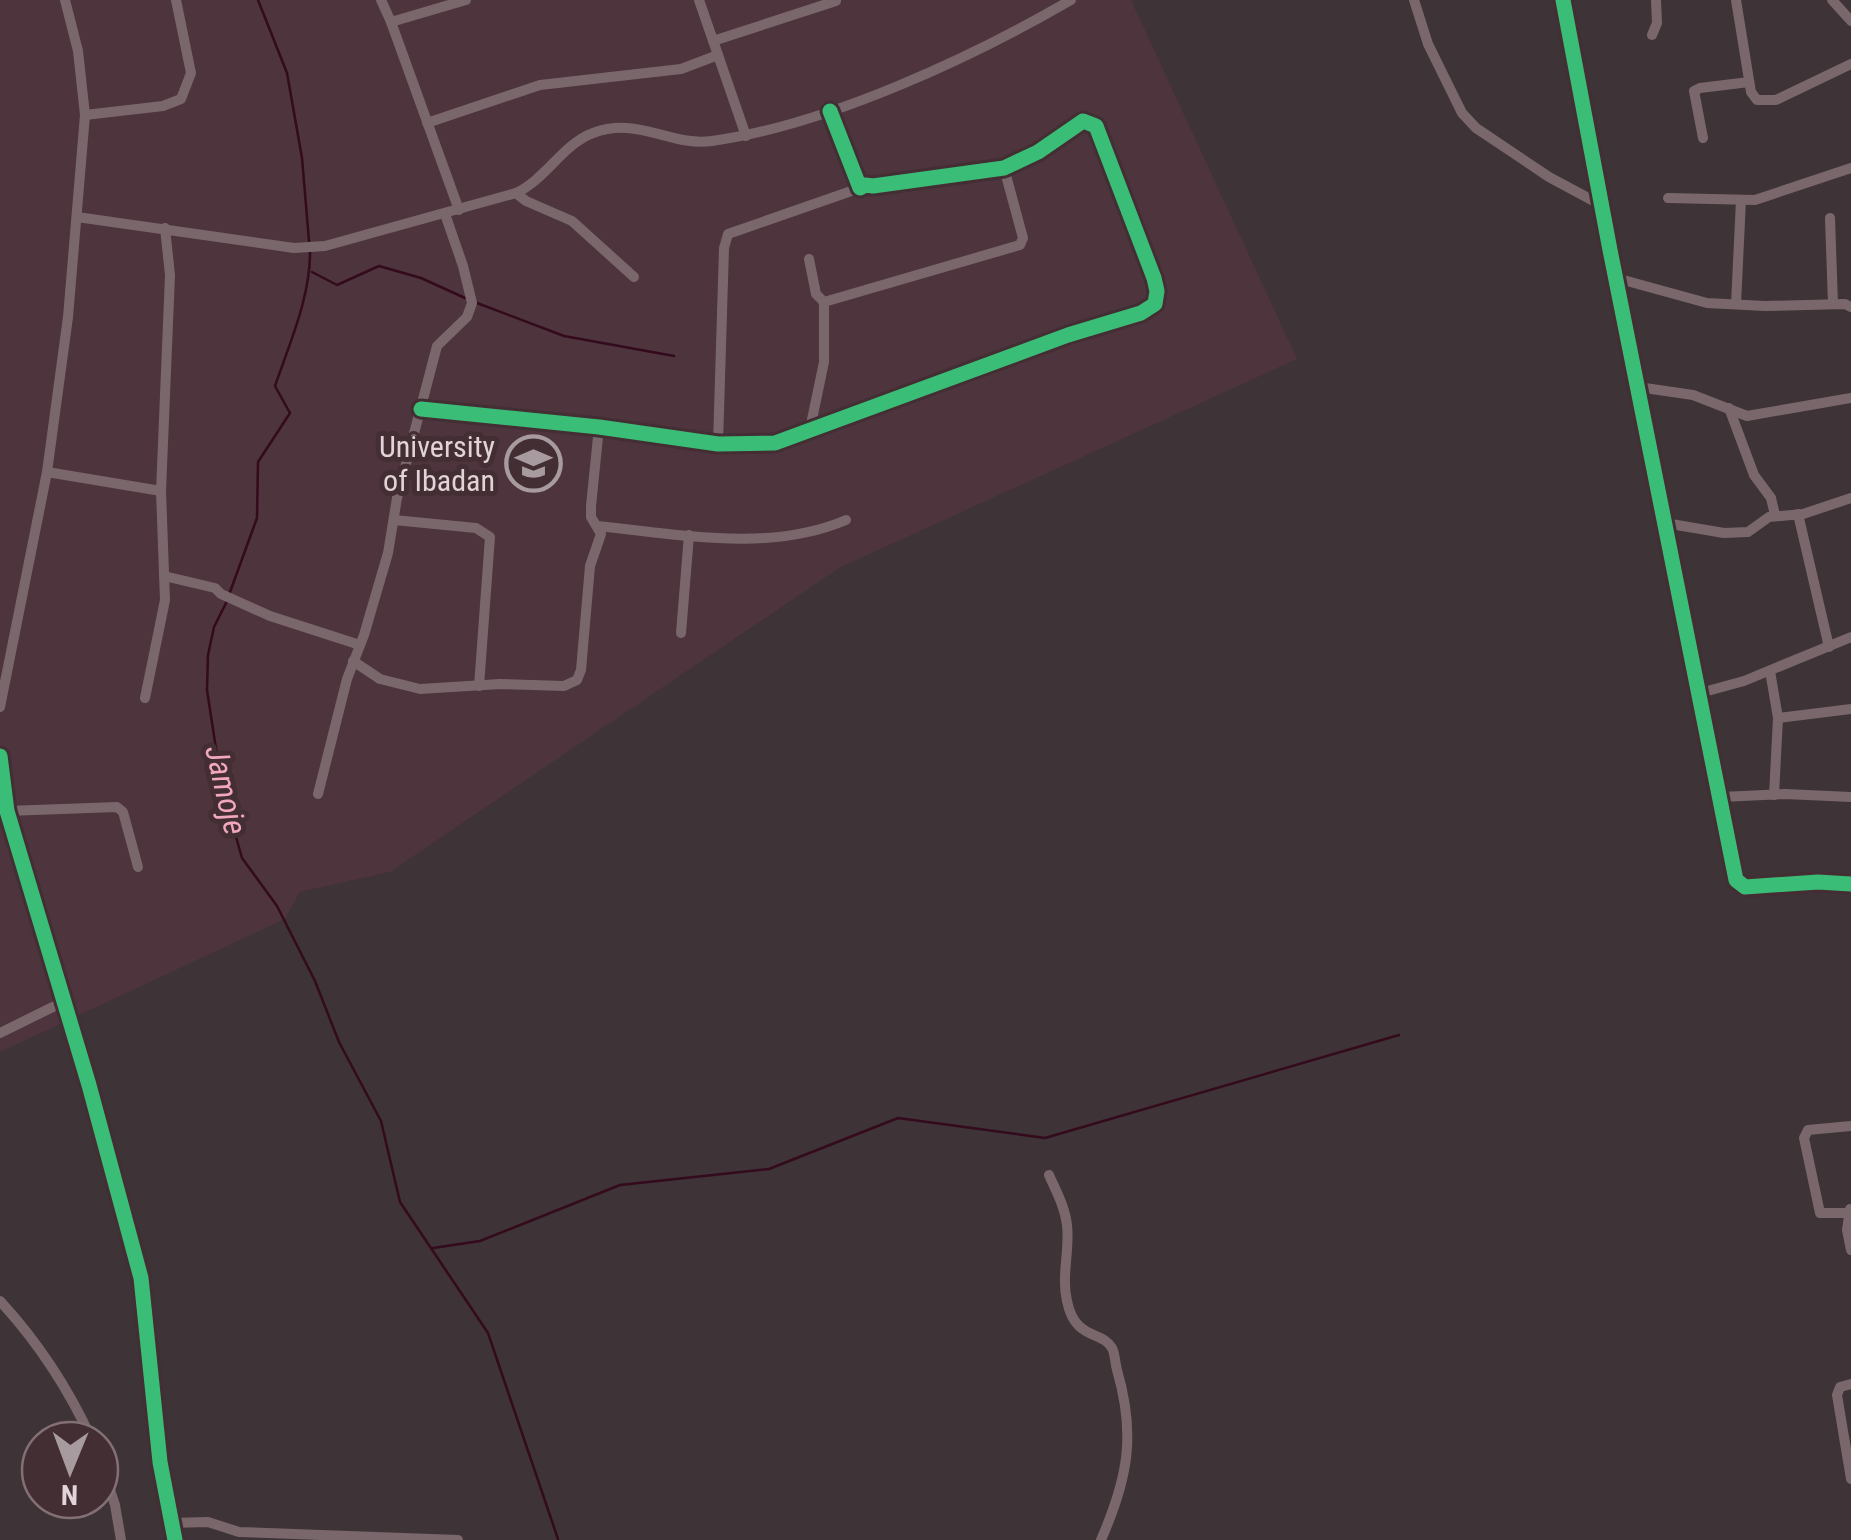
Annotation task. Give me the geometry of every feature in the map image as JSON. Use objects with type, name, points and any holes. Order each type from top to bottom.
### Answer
[{"type":"street","points":[[0,707],[3,675],[47,472],[68,317],[85,116],[78,52],[65,0]]},
{"type":"street","points":[[85,116],[181,100],[190,73],[176,0]]},
{"type":"street","points":[[381,0],[459,210]]},
{"type":"street","points":[[390,22],[466,0]]},
{"type":"street","points":[[698,0],[746,136]]},
{"type":"street","points":[[1041,0],[1047,14]]},
{"type":"street","points":[[76,217],[294,248],[321,247],[516,193],[592,133],[633,126],[706,142],[746,136],[830,110],[968,55],[1071,0]]},
{"type":"street","points":[[1414,0],[1428,44],[1462,113],[1476,128],[1548,178],[1602,206]]},
{"type":"street","points":[[1564,0],[1734,871],[1742,886],[1851,884]]},
{"type":"street","points":[[1652,35],[1658,23],[1656,0]]},
{"type":"street","points":[[1736,0],[1751,92],[1765,102],[1851,64]]},
{"type":"street","points":[[1832,0],[1851,21]]},
{"type":"street","points":[[714,41],[836,1]]},
{"type":"street","points":[[428,124],[540,85],[681,69],[718,55]]},
{"type":"street","points":[[1702,138],[1694,91],[1749,82]]},
{"type":"street","points":[[830,110],[860,188]]},
{"type":"street","points":[[422,409],[718,444],[775,442],[1154,306],[1154,278],[1096,126],[1083,121],[1038,152],[1004,168],[865,185],[728,234],[724,248],[718,444]]},
{"type":"street","points":[[824,302],[1020,245],[1023,238],[1004,168]]},
{"type":"street","points":[[1668,198],[1741,200],[1772,196],[1804,181],[1851,168]]},
{"type":"street","points":[[516,193],[572,221],[634,277]]},
{"type":"street","points":[[1736,304],[1741,200]]},
{"type":"street","points":[[318,794],[394,520],[437,346],[467,317],[472,303],[464,266],[445,214]]},
{"type":"street","points":[[1830,218],[1833,304]]},
{"type":"street","points":[[145,698],[162,621],[164,576],[161,491],[170,319],[165,228]]},
{"type":"street","points":[[809,259],[816,294],[824,302],[824,362],[810,429]]},
{"type":"street","points":[[1616,278],[1706,303],[1833,304],[1851,308]]},
{"type":"street","points":[[1638,387],[1693,394],[1742,415],[1851,398]]},
{"type":"street","points":[[1729,408],[1760,486],[1771,498],[1775,515]]},
{"type":"street","points":[[1734,425],[1742,415]]},
{"type":"street","points":[[352,662],[380,679],[436,690],[564,686],[577,680],[582,670],[590,566],[601,534],[591,517],[599,427]]},
{"type":"street","points":[[47,472],[161,491]]},
{"type":"street","points":[[1665,523],[1748,532],[1775,515],[1798,514],[1851,498]]},
{"type":"street","points":[[1798,514],[1828,646]]},
{"type":"street","points":[[394,520],[476,528],[490,537],[479,686]]},
{"type":"street","points":[[597,526],[636,533],[762,539],[821,530],[846,520]]},
{"type":"street","points":[[681,633],[689,535]]},
{"type":"street","points":[[164,576],[215,588],[270,616],[360,645]]},
{"type":"street","points":[[1700,694],[1770,671],[1851,637]]},
{"type":"street","points":[[1770,671],[1778,718],[1774,795]]},
{"type":"street","points":[[1778,718],[1851,708]]},
{"type":"street","points":[[0,756],[7,811],[65,1002],[141,1278],[160,1462],[175,1540]]},
{"type":"street","points":[[1721,798],[1851,797]]},
{"type":"street","points":[[7,811],[117,806],[123,812],[138,868]]},
{"type":"street","points":[[0,1033],[65,1002]]},
{"type":"street","points":[[1851,1126],[1808,1130],[1804,1138],[1820,1213],[1850,1211],[1847,1230],[1851,1250]]},
{"type":"street","points":[[1049,1175],[1067,1221],[1067,1303],[1088,1335],[1103,1339],[1112,1348],[1126,1403],[1126,1474],[1101,1540]]},
{"type":"street","points":[[0,1301],[24,1328],[82,1420]]},
{"type":"street","points":[[1851,1384],[1840,1387],[1837,1395],[1851,1479]]},
{"type":"street","points":[[171,1524],[208,1522],[238,1532],[458,1540]]},
{"type":"shaded area","name":"University of Ibadan","points":[[0,0],[1131,0],[1297,359],[839,568],[390,872],[300,892],[285,919],[0,1052]]},
{"type":"waterway","name":"Jamoje","points":[[258,0],[287,73],[302,158],[309,241]]},
{"type":"waterway","name":"Jamoje","points":[[230,592],[257,518],[258,462],[290,413],[275,386],[303,301],[310,249]]},
{"type":"waterway","points":[[312,272],[337,285],[379,266],[421,278],[465,298]]},
{"type":"waterway","points":[[477,303],[564,336],[674,356]]},
{"type":"waterway","name":"Jamoje","points":[[228,599],[214,627],[207,690],[222,788],[242,858],[277,906],[315,981],[339,1042],[381,1121],[400,1202],[488,1333],[558,1539]]},
{"type":"waterway","points":[[433,1248],[480,1241],[620,1185],[769,1169],[898,1118],[1045,1138],[1399,1035]]},
{"type":"cycle path","points":[[1563,0],[1736,880],[1745,887],[1851,884]]},
{"type":"cycle path","points":[[421,409],[718,444],[775,443],[1068,335],[1141,313],[1155,304],[1154,278],[1096,126],[1083,121],[1038,152],[1004,168],[860,188],[830,111]]},
{"type":"cycle path","points":[[0,756],[7,811],[89,1085],[141,1278],[160,1462],[175,1540]]},
{"type":"place","name":"University of Ibadan","points":[[534,463]]}]
